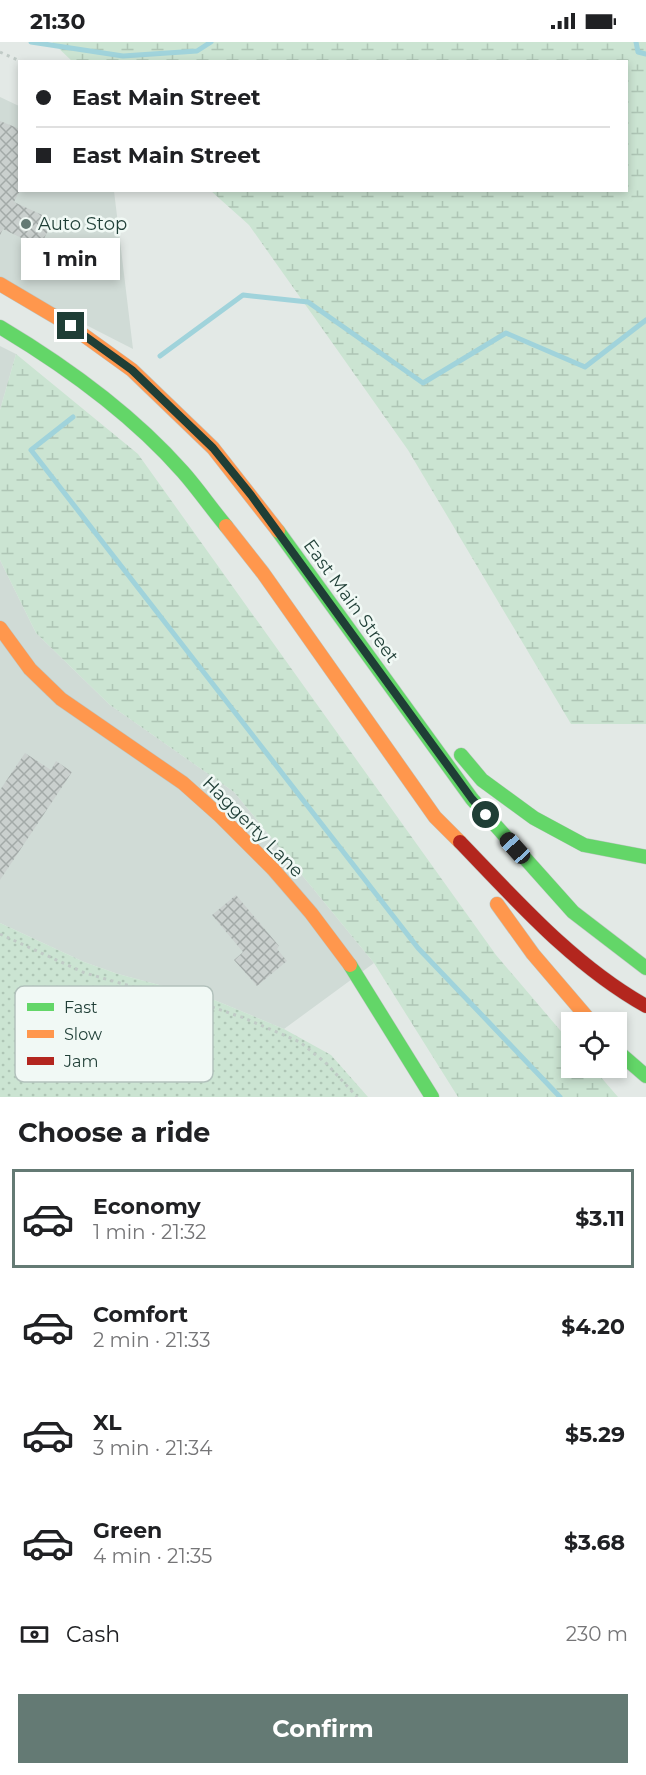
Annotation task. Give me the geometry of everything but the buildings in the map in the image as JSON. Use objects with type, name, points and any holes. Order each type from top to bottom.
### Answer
[{"type":"main road","name":"East Main Street","points":[[1,287],[71,326],[132,370],[213,448],[294,552],[472,799],[573,912],[646,968]]},
{"type":"main road","points":[[0,327],[47,356],[108,401],[143,431],[183,472],[263,573],[533,954],[583,1012]]},
{"type":"main road","points":[[294,552],[429,716]]},
{"type":"main road","name":"Haggerty Lane","points":[[0,628],[30,669],[61,699],[183,783],[273,869],[346,959],[432,1097]]},
{"type":"main road","points":[[452,743],[482,780],[534,818],[584,845],[646,857]]},
{"type":"main road","points":[[435,817],[551,936],[625,994],[646,1006]]},
{"type":"main road","points":[[627,1060],[646,1076]]},
{"type":"path","points":[[0,52],[18,60]]},
{"type":"path","points":[[0,934],[85,973],[130,986]]},
{"type":"path","points":[[213,1007],[300,1042],[327,1064],[357,1097]]},
{"type":"shaded area","points":[[0,97],[18,106],[18,192],[114,192],[133,349],[0,281]]},
{"type":"shaded area","points":[[0,346],[16,354],[0,410]]},
{"type":"shaded area","points":[[0,560],[36,633],[110,705],[234,792],[374,963],[284,1029],[213,999],[213,986],[163,986],[118,974],[84,962],[0,923]]},
{"type":"green space","points":[[52,42],[646,42],[646,724],[571,724],[408,450],[249,225],[212,192],[628,192],[628,60],[71,60]]},
{"type":"green space","points":[[16,354],[138,454],[496,955],[561,1031],[561,1078],[602,1078],[618,1097],[458,1097],[374,963],[234,792],[110,705],[36,633],[0,560],[0,410]]},
{"type":"green space","points":[[0,923],[84,962],[163,986],[15,986],[15,1082],[213,1082],[213,999],[284,1029],[331,1055],[368,1097],[0,1097]]},
{"type":"waterway","points":[[31,42],[123,56],[197,51],[211,42]]},
{"type":"waterway","points":[[636,42],[638,52],[646,54]]},
{"type":"waterway","points":[[160,356],[243,295],[308,302],[423,383],[506,333],[585,367],[646,320]]},
{"type":"waterway","points":[[73,417],[31,450],[418,948],[560,1097]]},
{"type":"traffic: fast","points":[[0,327],[74,375],[142,430],[183,472],[226,526]]},
{"type":"traffic: fast","points":[[278,531],[472,799],[573,912],[646,968]]},
{"type":"traffic: fast","points":[[461,755],[482,780],[534,818],[584,845],[646,857]]},
{"type":"traffic: fast","points":[[350,965],[432,1097]]},
{"type":"traffic: fast","points":[[627,1060],[646,1076]]},
{"type":"traffic: slow","points":[[0,284],[71,326],[132,370],[213,448],[278,531]]},
{"type":"traffic: slow","points":[[226,526],[263,573],[435,817],[460,842]]},
{"type":"traffic: slow","points":[[0,628],[30,669],[61,699],[183,783],[220,816],[273,869],[311,913],[350,965]]},
{"type":"traffic: slow","points":[[497,904],[533,954],[583,1012]]},
{"type":"traffic: jam","points":[[460,842],[570,952],[619,990],[646,1006]]},
{"type":"place","name":"Auto Stop","points":[[26,224]]},
{"type":"route","points":[[71,326],[132,370],[213,448],[294,552],[472,799],[486,815]]}]
